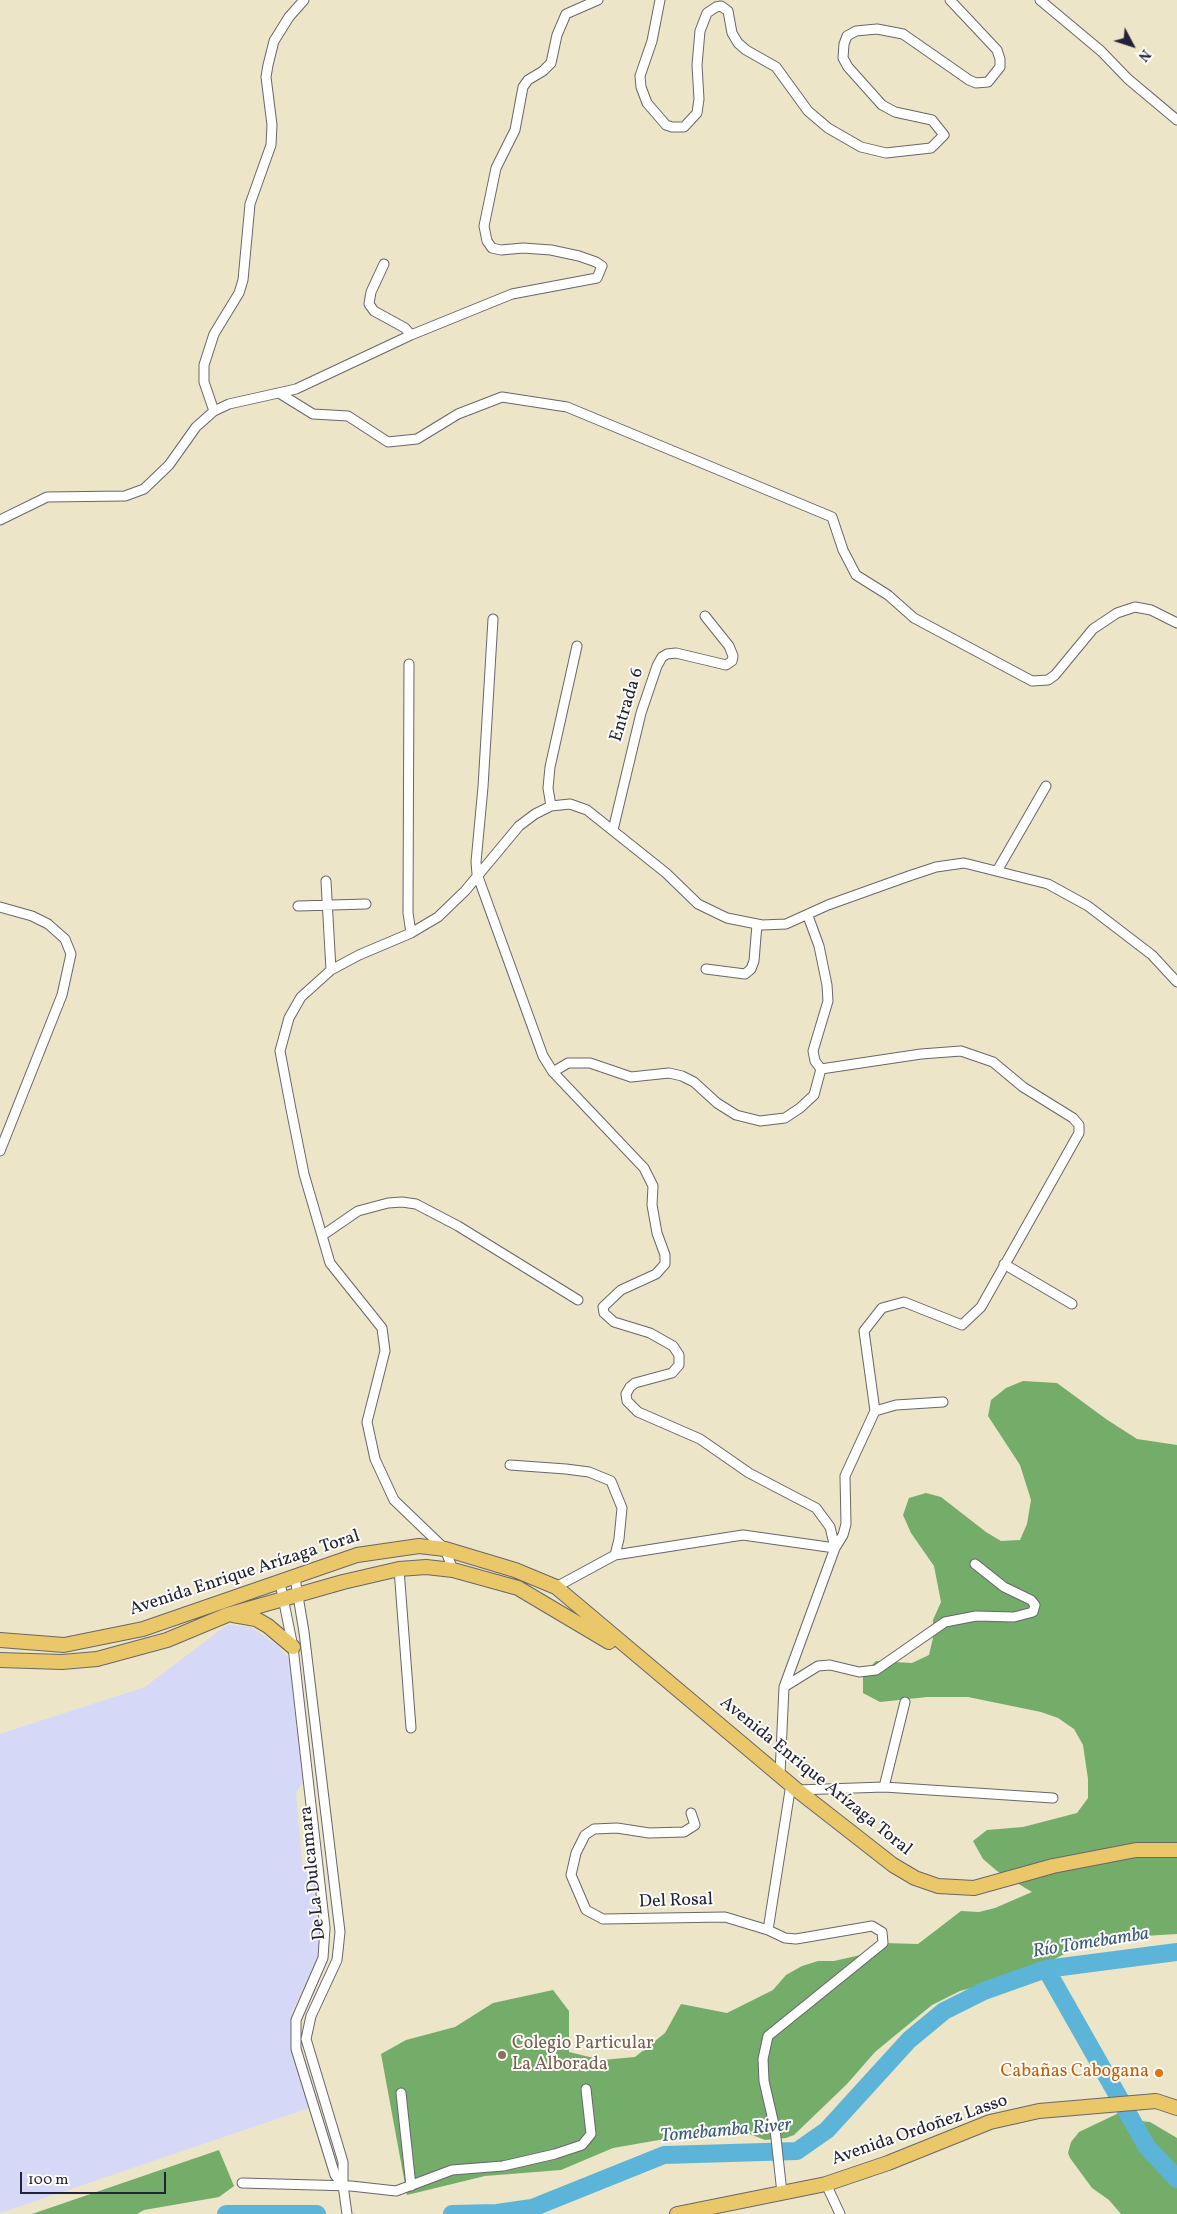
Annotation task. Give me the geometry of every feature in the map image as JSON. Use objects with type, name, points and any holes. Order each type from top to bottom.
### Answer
[{"type":"main road","name":"Avenida Enrique Arízaga Toral","points":[[0,1640],[64,1645],[99,1638],[143,1629],[357,1555],[419,1546],[445,1549],[516,1570],[556,1587],[794,1787],[893,1865],[915,1878],[938,1886],[974,1888],[1054,1866],[1136,1850],[1177,1850]]},
{"type":"main road","name":"Avenida Enrique Arízaga Toral","points":[[0,1660],[53,1662],[97,1659],[167,1640],[227,1615],[283,1599],[399,1569],[426,1567],[453,1570],[518,1588],[550,1605],[648,1666]]},
{"type":"main road","points":[[227,1615],[256,1619],[268,1626],[292,1647]]},
{"type":"main road","name":"Avenida Ordoñez Lasso","points":[[677,2214],[826,2184],[888,2163],[990,2122],[1039,2111],[1156,2101],[1177,2108]]},
{"type":"street","points":[[214,411],[204,382],[204,366],[214,334],[239,293],[243,280],[250,204],[271,145],[272,125],[266,77],[268,65],[274,41],[289,17],[304,0]]},
{"type":"street","points":[[0,520],[47,497],[125,496],[144,489],[169,465],[196,427],[214,411],[243,400],[296,389],[410,335],[512,294],[540,287],[597,278],[602,272],[602,266],[596,262],[551,250],[523,248],[501,250],[492,248],[487,241],[484,226],[496,168],[515,130],[523,87],[528,80],[543,71],[551,63],[557,35],[566,14],[598,0]]},
{"type":"street","points":[[660,0],[652,41],[640,76],[641,88],[647,103],[666,124],[672,127],[684,127],[697,113],[699,99],[697,65],[700,30],[707,13],[721,6],[728,11],[732,33],[738,43],[746,50],[776,67],[808,111],[828,128],[861,147],[886,153],[931,148],[944,135],[932,120],[895,112],[882,106],[848,67],[843,58],[844,44],[847,36],[856,31],[877,28],[903,34],[969,80],[976,83],[988,82],[1000,67],[997,50],[950,0]]},
{"type":"street","points":[[1040,0],[1101,51],[1128,79],[1177,120]]},
{"type":"street","points":[[384,264],[371,292],[369,304],[374,311],[405,328],[410,335]]},
{"type":"street","points":[[279,393],[313,414],[348,416],[388,442],[417,439],[458,414],[502,397],[567,407],[832,517],[844,550],[856,575],[888,595],[914,618],[1032,681],[1048,680],[1055,675],[1093,629],[1117,613],[1135,607],[1151,610],[1177,623]]},
{"type":"street","name":"Entrada 6","points":[[613,830],[641,713],[656,666],[662,657],[667,654],[676,653],[726,665],[732,661],[733,656],[729,646],[705,616]]},
{"type":"street","points":[[493,619],[483,787],[476,862],[477,874],[543,1056],[553,1072],[639,1160],[653,1186],[652,1205],[657,1233],[665,1255],[665,1264],[656,1274],[621,1290],[603,1307],[604,1313],[614,1322],[650,1333],[674,1346],[679,1355],[679,1365],[672,1373],[635,1383],[626,1394],[628,1400],[638,1412],[700,1439],[749,1472],[816,1508],[830,1527],[836,1548]]},
{"type":"street","points":[[551,806],[548,788],[550,767],[577,646]]},
{"type":"street","points":[[409,664],[408,913],[411,933]]},
{"type":"street","points":[[997,871],[1046,786]]},
{"type":"street","points":[[453,1570],[445,1549],[394,1500],[375,1459],[367,1422],[385,1352],[382,1328],[330,1263],[304,1174],[280,1051],[288,1018],[301,996],[331,970],[411,933],[438,917],[465,891],[477,874],[519,826],[535,814],[551,806],[570,804],[587,810],[613,830],[666,872],[698,904],[728,918],[756,924],[786,924],[808,916],[828,905],[936,867],[964,863],[1048,884],[1088,906],[1152,955],[1177,982]]},
{"type":"street","points":[[326,881],[331,970]]},
{"type":"street","points":[[298,906],[366,904]]},
{"type":"street","points":[[0,907],[32,916],[48,924],[65,939],[71,954],[62,996],[0,1151]]},
{"type":"street","points":[[808,916],[819,946],[827,984],[828,1001],[813,1051],[815,1061],[821,1069]]},
{"type":"street","points":[[706,969],[745,974],[751,970],[754,961],[756,924]]},
{"type":"street","points":[[780,1774],[784,1687],[846,1524],[845,1476],[875,1411],[864,1331],[882,1308],[904,1302],[962,1325],[981,1308],[1079,1133],[1079,1126],[1074,1118],[1023,1087],[994,1062],[961,1051],[920,1054],[821,1069]]},
{"type":"street","points":[[553,1072],[568,1063],[590,1063],[631,1077],[669,1073],[694,1082],[717,1102],[736,1115],[760,1122],[785,1118],[814,1096],[821,1069]]},
{"type":"street","points":[[322,1235],[358,1211],[388,1203],[416,1204],[458,1226],[578,1300]]},
{"type":"street","points":[[1004,1264],[1072,1304]]},
{"type":"street","points":[[875,1411],[896,1405],[943,1402]]},
{"type":"street","points":[[510,1465],[589,1472],[611,1481],[622,1508],[619,1539],[615,1555]]},
{"type":"street","points":[[556,1587],[615,1555],[743,1535],[836,1548]]},
{"type":"street","points":[[784,1687],[818,1666],[830,1665],[859,1672],[876,1670],[945,1622],[976,1616],[1014,1617],[1033,1612],[1035,1605],[1031,1600],[1004,1586],[975,1564]]},
{"type":"street","points":[[399,1569],[410,1728]]},
{"type":"street","name":"De La Dulcamara","points":[[295,1578],[299,1595],[340,1932],[337,1960],[312,2016],[306,2039],[344,2162],[343,2188],[347,2214]]},
{"type":"street","name":"De La Dulcamara","points":[[280,1583],[292,1647],[325,1928],[323,1958],[296,2020],[296,2049],[335,2175],[343,2188]]},
{"type":"street","points":[[884,1787],[905,1702]]},
{"type":"street","points":[[768,1930],[794,1787],[884,1787],[1053,1798]]},
{"type":"street","name":"Del Rosal","points":[[691,1813],[694,1825],[684,1832],[649,1833],[617,1828],[594,1829],[585,1835],[576,1853],[571,1875],[586,1910],[603,1919],[725,1917],[768,1930],[785,1938],[796,1939],[872,1926],[882,1932],[883,1943],[768,2036],[763,2059],[764,2081],[775,2129],[782,2193]]},
{"type":"street","points":[[242,2182],[390,2191],[410,2186],[452,2170],[516,2164],[582,2145],[591,2134],[586,2089]]},
{"type":"street","points":[[400,2093],[410,2186]]},
{"type":"street","points":[[826,2184],[840,2214]]},
{"type":"shaded area","points":[[227,1625],[250,1627],[277,1645],[290,1660],[308,1777],[296,1792],[302,1863],[316,1875],[321,1934],[320,1955],[292,2012],[293,2054],[309,2108],[0,2213],[0,1734],[145,1687]]},
{"type":"green space","points":[[1023,1381],[1057,1383],[1137,1439],[1177,1445],[1177,1934],[1127,1937],[1109,1942],[1086,1943],[1029,1972],[960,1991],[932,2005],[875,2052],[847,2084],[794,2135],[786,2138],[765,2140],[747,2133],[682,2136],[613,2148],[561,2170],[485,2176],[407,2195],[381,2054],[406,2040],[455,2027],[493,2003],[553,1990],[569,2011],[569,2052],[602,2060],[635,2057],[665,2033],[681,2004],[727,2013],[773,1990],[786,1975],[802,1966],[818,1961],[834,1961],[874,1952],[883,1943],[918,1944],[961,1911],[979,1912],[995,1908],[1032,1892],[997,1871],[983,1859],[973,1841],[987,1830],[1023,1827],[1077,1813],[1088,1798],[1088,1779],[1083,1745],[1074,1729],[1058,1718],[1041,1712],[968,1697],[927,1697],[880,1702],[863,1693],[863,1674],[876,1661],[912,1663],[929,1655],[933,1638],[933,1620],[941,1602],[934,1566],[911,1533],[903,1515],[909,1498],[926,1493],[941,1497],[986,1532],[1001,1541],[1020,1540],[1027,1524],[1031,1500],[1020,1465],[988,1416],[991,1400],[1006,1388]]},
{"type":"green space","points":[[1121,2112],[1141,2121],[1150,2122],[1177,2138],[1177,2214],[1121,2214],[1109,2200],[1092,2188],[1070,2158],[1068,2153],[1071,2142],[1079,2132]]},
{"type":"green space","points":[[219,2150],[234,2186],[219,2197],[144,2210],[137,2214],[32,2214]]},
{"type":"waterway","name":"Tomebamba River","points":[[452,2214],[497,2213],[532,2208],[664,2155],[797,2151],[827,2130],[909,2040],[944,2011],[984,1991],[1046,1969],[1177,1952]]},
{"type":"waterway","name":"Río Tomebamba","points":[[1046,1969],[1147,2147],[1177,2179]]},
{"type":"waterway","name":"Tomebamba River","points":[[226,2214],[317,2214]]},
{"type":"place","name":"Colegio Particular La Alborada","points":[[502,2055]]},
{"type":"place","name":"Cabañas Cabogana","points":[[1159,2073]]}]
